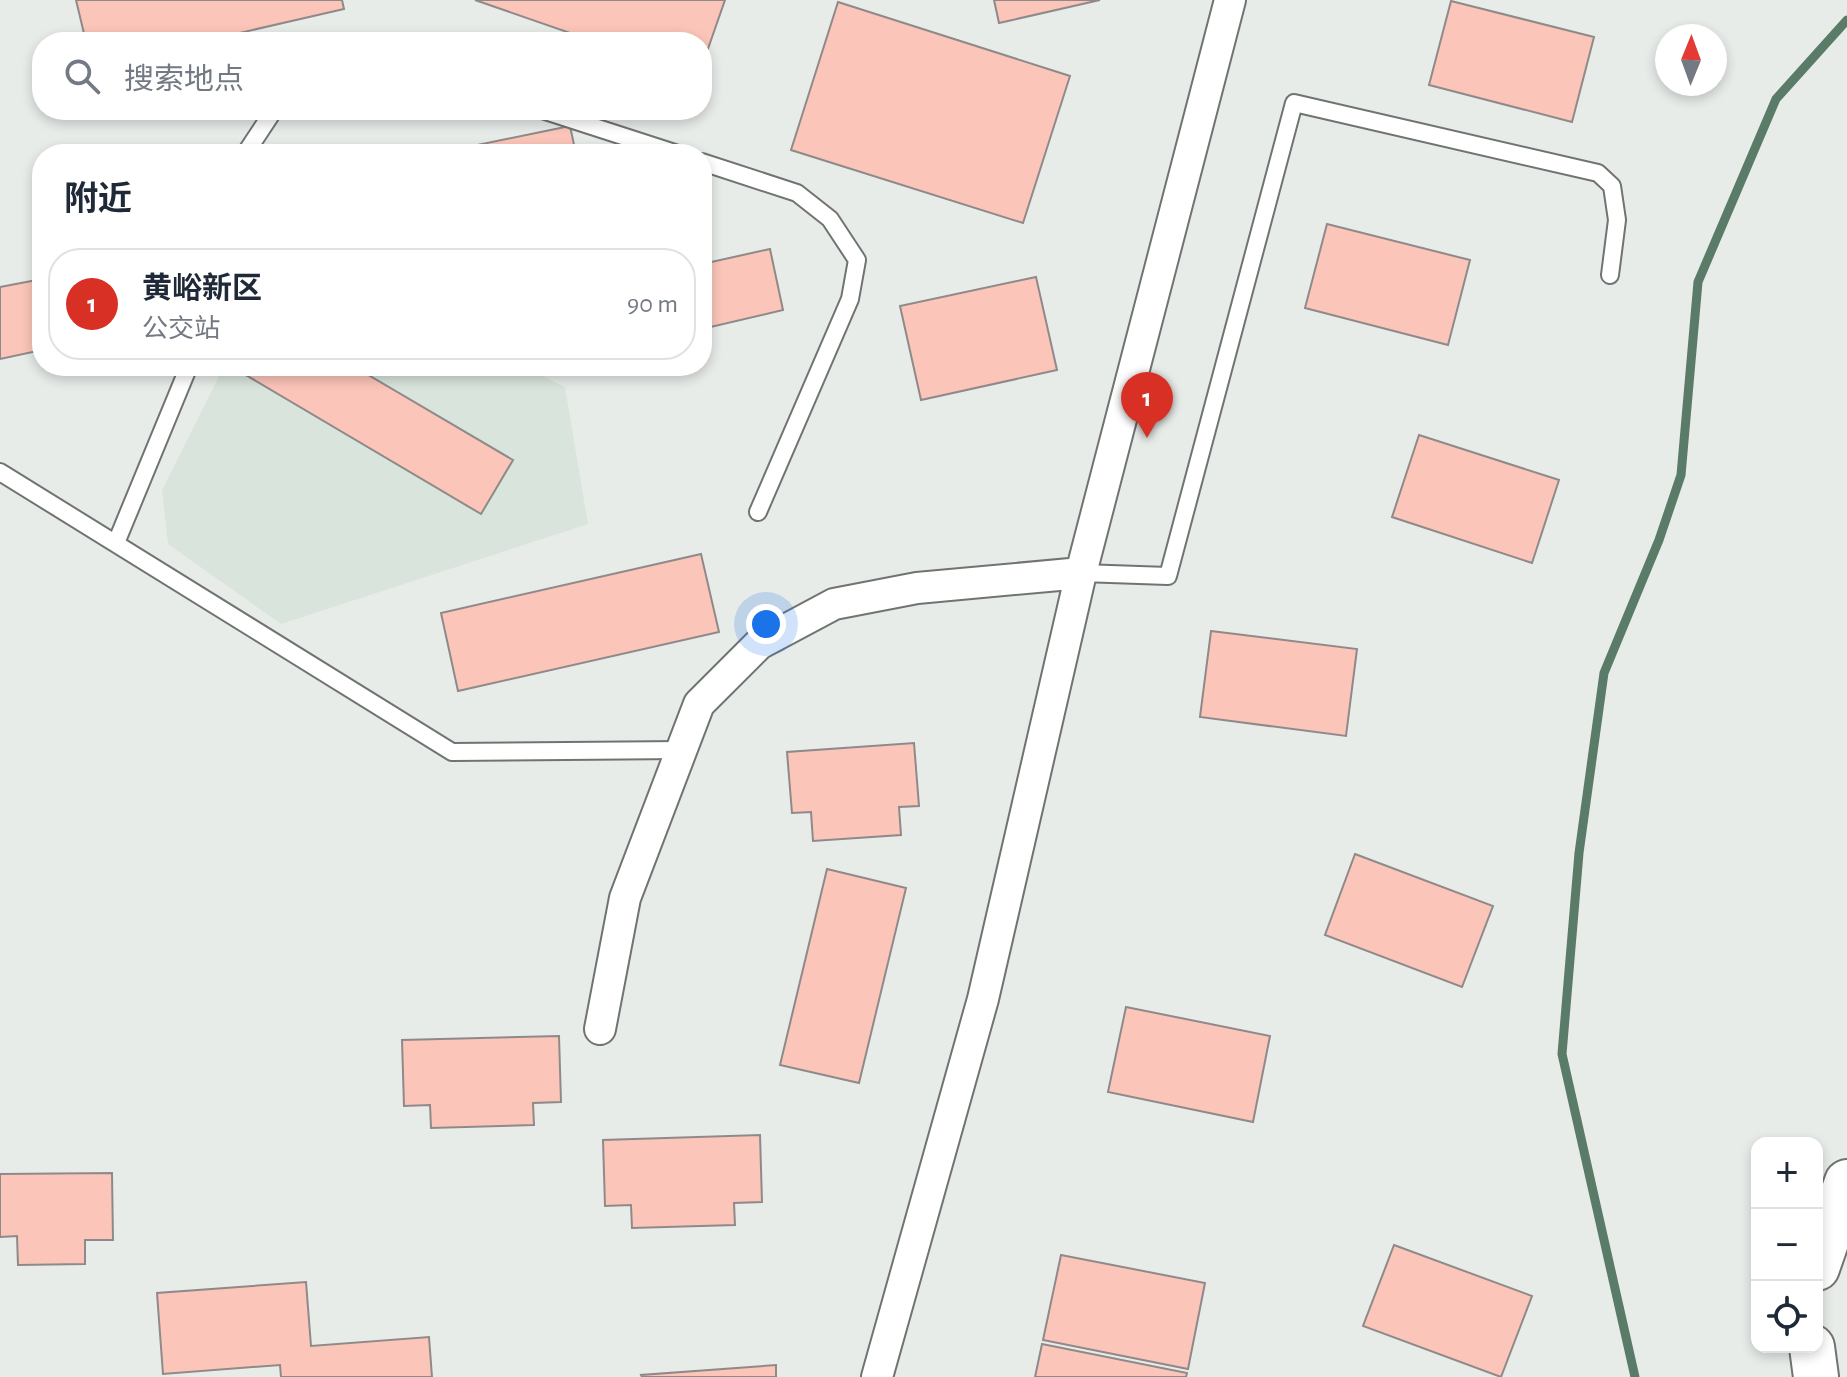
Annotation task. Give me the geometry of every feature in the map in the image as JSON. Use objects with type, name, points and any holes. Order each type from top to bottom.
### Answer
[{"type":"highway","points":[[1823,1251],[1847,1182]]},
{"type":"highway","points":[[1813,1353],[1816,1377]]},
{"type":"street","points":[[877,1377],[983,999],[1081,573],[1230,0]]},
{"type":"street","points":[[600,1029],[625,898],[699,704],[759,644],[834,604],[917,588],[1081,573]]},
{"type":"lane","points":[[1081,573],[1168,576],[1294,103],[1598,173],[1612,186],[1617,220],[1610,275]]},
{"type":"lane","points":[[252,144],[267,120]]},
{"type":"lane","points":[[573,120],[647,144]]},
{"type":"lane","points":[[712,165],[797,193],[830,219],[857,260],[850,299],[758,512]]},
{"type":"lane","points":[[116,543],[185,376]]},
{"type":"lane","points":[[0,472],[452,752],[682,750]]},
{"type":"shaded area","points":[[219,376],[542,376],[565,387],[588,524],[281,624],[168,544],[162,490]]},
{"type":"building","points":[[76,0],[342,0],[344,9],[244,32],[84,32]]},
{"type":"building","points":[[475,0],[725,0],[712,37],[712,32],[567,32]]},
{"type":"building","points":[[994,0],[1100,0],[999,23]]},
{"type":"building","points":[[1451,1],[1594,37],[1572,122],[1429,85]]},
{"type":"building","points":[[838,2],[1070,76],[1023,223],[791,150]]},
{"type":"building","points":[[570,126],[574,144],[483,144]]},
{"type":"building","points":[[1327,224],[1470,260],[1448,345],[1305,308]]},
{"type":"building","points":[[770,249],[783,310],[712,327],[712,262]]},
{"type":"building","points":[[1036,277],[1057,370],[921,400],[900,306]]},
{"type":"building","points":[[32,281],[32,352],[0,359],[0,287]]},
{"type":"building","points":[[248,376],[370,376],[513,460],[481,514]]},
{"type":"building","points":[[1419,435],[1559,480],[1532,563],[1392,517]]},
{"type":"building","points":[[701,554],[719,632],[458,691],[441,613]]},
{"type":"building","points":[[1211,631],[1357,649],[1346,736],[1200,717]]},
{"type":"building","points":[[914,743],[919,806],[899,807],[901,835],[813,841],[811,812],[792,813],[787,752]]},
{"type":"building","points":[[1355,854],[1493,906],[1462,987],[1325,935]]},
{"type":"building","points":[[827,869],[906,888],[859,1083],[780,1065]]},
{"type":"building","points":[[1126,1007],[1270,1036],[1253,1122],[1108,1092]]},
{"type":"building","points":[[559,1036],[561,1102],[533,1103],[534,1125],[431,1128],[430,1105],[404,1106],[402,1040]]},
{"type":"building","points":[[760,1135],[762,1202],[734,1203],[735,1225],[632,1228],[631,1205],[605,1206],[603,1140]]},
{"type":"building","points":[[112,1173],[113,1240],[85,1240],[85,1264],[18,1265],[17,1236],[0,1237],[0,1174]]},
{"type":"building","points":[[1394,1245],[1532,1296],[1501,1377],[1363,1326]]},
{"type":"building","points":[[1061,1255],[1205,1283],[1188,1369],[1043,1340]]},
{"type":"building","points":[[306,1282],[311,1346],[429,1337],[432,1377],[281,1377],[280,1365],[163,1374],[157,1293]]},
{"type":"building","points":[[1042,1344],[1187,1373],[1186,1377],[1035,1377]]},
{"type":"building","points":[[776,1365],[776,1377],[641,1375]]},
{"type":"waterway","points":[[1635,1377],[1562,1054],[1579,853],[1604,673],[1659,540],[1681,475],[1698,282],[1776,99],[1847,20]]},
{"type":"place","name":"黄峪新区","points":[[1147,438]]}]
